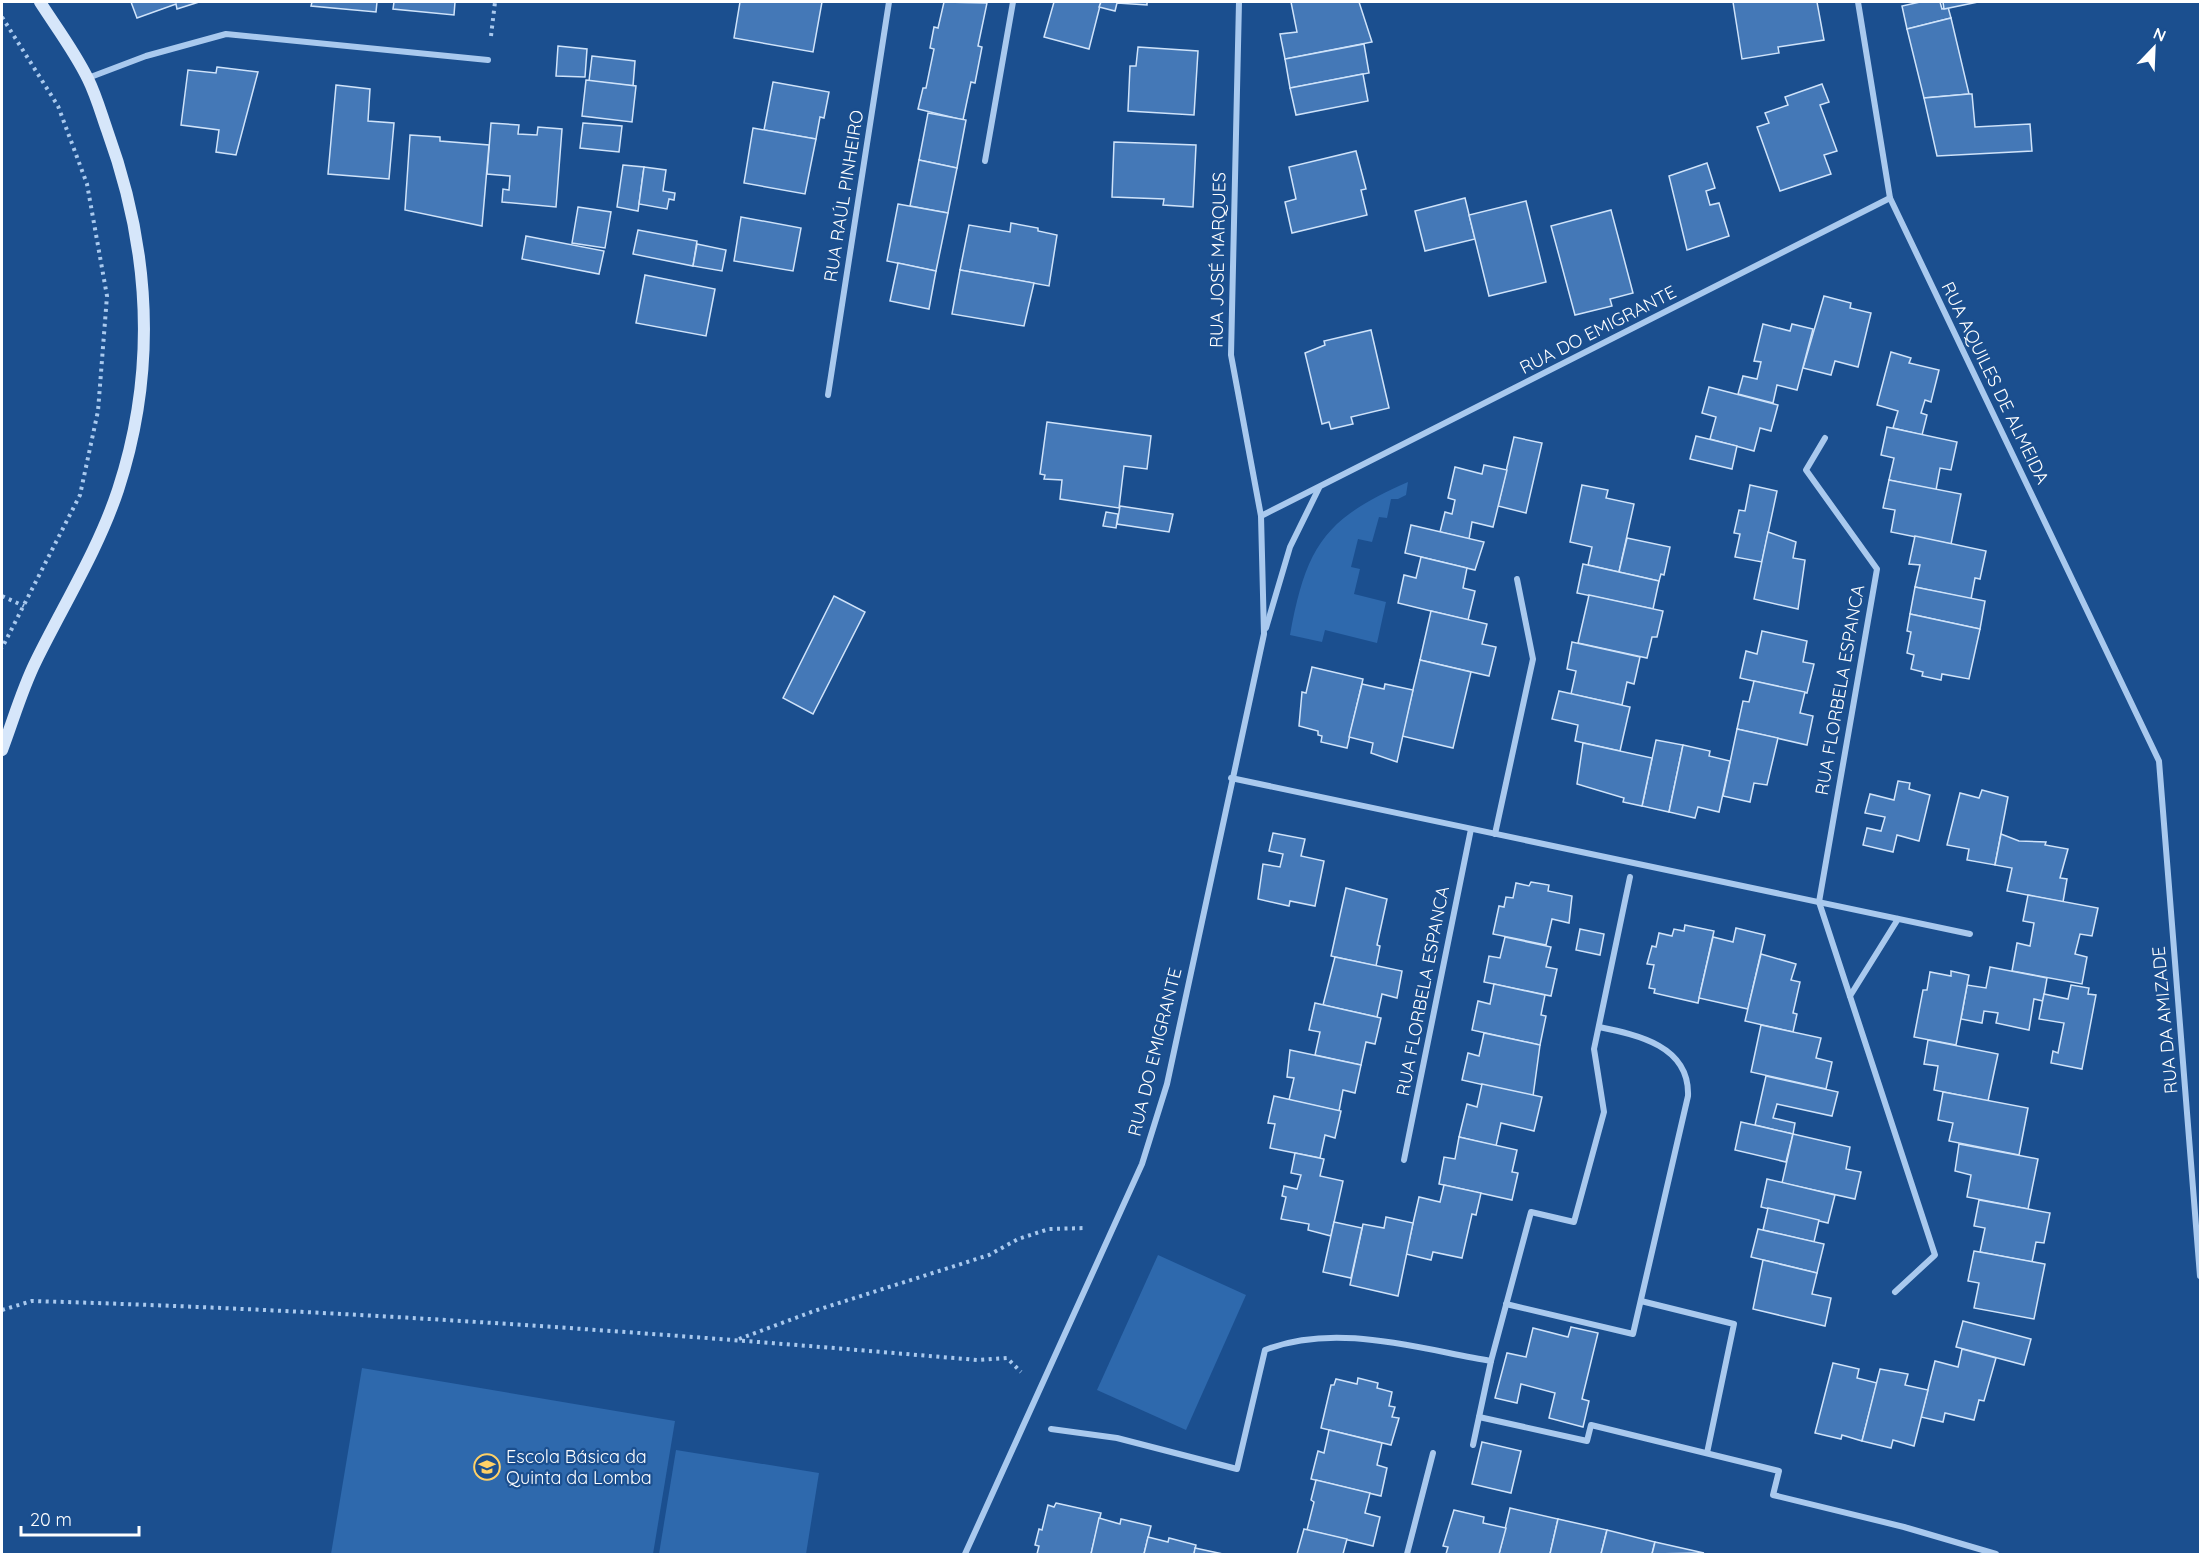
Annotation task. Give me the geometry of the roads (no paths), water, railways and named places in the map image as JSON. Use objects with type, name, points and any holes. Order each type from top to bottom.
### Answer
[{"type":"street","points":[[2,750],[34,663],[96,546],[118,490],[134,432],[142,364],[145,297],[136,232],[122,171],[88,78],[40,2]]},
{"type":"street","name":"RUA RAÚL PINHEIRO","points":[[828,395],[889,2]]},
{"type":"street","points":[[985,161],[1013,2]]},
{"type":"street","name":"RUA JOSÉ MARQUES","points":[[1239,2],[1232,355],[1261,516]]},
{"type":"street","name":"RUA AQUILES DE ALMEIDA","points":[[1858,2],[1890,198],[2159,761]]},
{"type":"street","points":[[88,78],[146,56],[226,34],[488,60]]},
{"type":"street","name":"RUA DO EMIGRANTE","points":[[1264,634],[1261,516],[1890,198]]},
{"type":"street","name":"RUA FLORBELA ESPANCA","points":[[1825,438],[1806,471],[1877,569],[1819,902],[1935,1255],[1895,1292]]},
{"type":"street","name":"RUA DO EMIGRANTE","points":[[965,1554],[1142,1164],[1167,1084],[1231,778],[1264,634],[1290,547],[1319,488]]},
{"type":"street","points":[[1495,834],[1533,659],[1517,579]]},
{"type":"street","name":"RUA DA AMIZADE","points":[[2159,761],[2200,1276]]},
{"type":"street","points":[[1231,778],[1970,934]]},
{"type":"street","name":"RUA FLORBELA ESPANCA","points":[[1404,1160],[1471,829]]},
{"type":"street","points":[[1473,1445],[1491,1361],[1531,1212],[1574,1222],[1604,1112],[1601,1084],[1595,1063],[1599,1027],[1630,878]]},
{"type":"street","points":[[1850,996],[1898,918]]},
{"type":"street","points":[[1506,1304],[1634,1334],[1688,1096],[1689,1082],[1684,1069],[1656,1044],[1634,1035],[1599,1027]]},
{"type":"street","points":[[1641,1301],[1734,1324],[1707,1453]]},
{"type":"street","points":[[1051,1429],[1117,1438],[1237,1469],[1265,1350],[1288,1341],[1349,1337],[1491,1361]]},
{"type":"street","points":[[1479,1417],[1587,1442],[1591,1425],[1779,1471],[1773,1495],[1904,1527],[1996,1554]]},
{"type":"street","points":[[1407,1554],[1432,1453]]},
{"type":"place","name":"Escola Básica da Quinta da Lomba","points":[[487,1467]]}]
